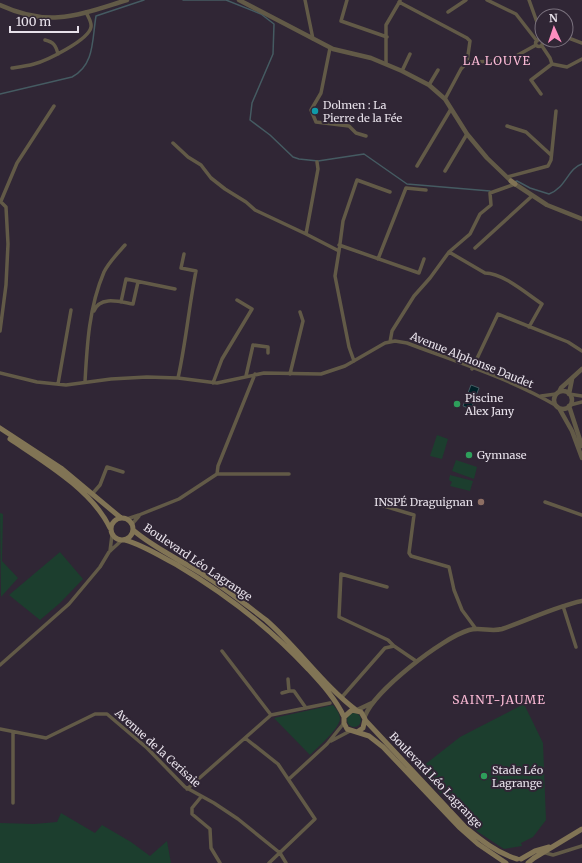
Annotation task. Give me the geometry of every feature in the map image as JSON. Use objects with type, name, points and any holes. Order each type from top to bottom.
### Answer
[{"type":"main road","points":[[0,428],[61,468],[124,518],[132,527],[130,536],[123,540],[112,535],[110,528],[102,514],[90,499],[58,472],[0,432]]},
{"type":"main road","points":[[110,528],[115,520],[124,518]]},
{"type":"main road","name":"Boulevard Léo Lagrange","points":[[132,527],[152,545],[204,574],[254,611],[286,640],[342,698],[357,710]]},
{"type":"main road","name":"Boulevard Léo Lagrange","points":[[123,540],[150,550],[220,592],[271,632],[320,682],[339,706],[344,720]]},
{"type":"main road","points":[[357,710],[365,719],[363,728],[356,732],[350,731],[344,720],[349,711],[357,710]]},
{"type":"main road","name":"Boulevard Léo Lagrange","points":[[365,719],[465,826],[492,847],[528,863]]},
{"type":"main road","name":"Boulevard Léo Lagrange","points":[[356,732],[369,736],[384,747],[460,828],[478,844],[506,863]]},
{"type":"main road","points":[[528,863],[544,851],[582,829]]},
{"type":"main road","points":[[510,863],[535,851],[544,851]]},
{"type":"street","points":[[0,6],[29,16],[57,19],[127,0]]},
{"type":"street","points":[[239,0],[254,6],[330,48],[386,64],[429,85],[445,99],[467,134],[487,158],[512,181],[547,205],[582,219]]},
{"type":"street","points":[[305,0],[313,39]]},
{"type":"street","points":[[347,0],[341,21],[387,37]]},
{"type":"street","points":[[448,12],[466,0]]},
{"type":"street","points":[[487,0],[516,14],[534,39]]},
{"type":"street","points":[[529,0],[534,14]]},
{"type":"street","points":[[386,64],[386,25],[400,1],[470,41],[471,46],[467,62],[461,69],[445,99]]},
{"type":"street","points":[[12,68],[35,64],[58,54],[87,35],[91,28],[91,23],[86,12]]},
{"type":"street","points":[[45,40],[51,41],[56,46],[58,54]]},
{"type":"street","points":[[467,62],[509,61],[534,45]]},
{"type":"street","points":[[330,48],[321,93],[311,110],[313,117],[316,122],[349,126],[356,133],[366,136]]},
{"type":"street","points":[[543,48],[552,64]]},
{"type":"street","points":[[402,71],[410,54]]},
{"type":"street","points":[[541,94],[531,80],[552,64],[567,67],[582,59]]},
{"type":"street","points":[[429,85],[438,70]]},
{"type":"street","points":[[0,331],[6,285],[8,244],[6,207],[0,201],[17,163],[54,106]]},
{"type":"street","points":[[417,166],[451,109]]},
{"type":"street","points":[[0,373],[37,382],[58,384],[121,378],[178,378],[213,383],[255,374],[320,374],[338,369],[390,342],[390,336],[403,311],[449,252],[470,234],[480,214],[491,205],[490,194],[512,181],[546,168],[550,163],[552,155],[556,110]]},
{"type":"street","points":[[507,126],[526,132],[552,155]]},
{"type":"street","points":[[445,171],[467,134]]},
{"type":"street","points":[[173,143],[188,157],[201,165],[212,178],[225,189],[246,202],[254,210],[306,234],[338,251]]},
{"type":"street","points":[[306,234],[318,169],[317,162]]},
{"type":"street","points":[[354,361],[349,347],[335,276],[343,221],[357,180],[390,192]]},
{"type":"street","points":[[378,259],[406,188],[426,190]]},
{"type":"street","points":[[475,248],[532,196]]},
{"type":"street","points":[[85,382],[91,320],[105,271],[125,244]]},
{"type":"street","points":[[339,245],[419,273],[424,259]]},
{"type":"street","points":[[449,252],[485,273],[491,273],[511,283],[542,304],[529,327]]},
{"type":"street","points":[[178,378],[184,349],[187,314],[196,271],[181,268],[184,254]]},
{"type":"street","points":[[121,302],[126,279],[175,289]]},
{"type":"street","points":[[91,320],[96,308],[102,302],[110,300],[133,304],[138,282]]},
{"type":"street","points":[[213,383],[222,359],[252,308],[237,300]]},
{"type":"street","points":[[58,384],[70,310]]},
{"type":"street","points":[[290,374],[303,321],[300,312]]},
{"type":"street","points":[[472,369],[498,314],[568,342],[582,351]]},
{"type":"street","name":"Avenue Alphonse Daudet","points":[[390,342],[407,343],[541,396],[558,407]]},
{"type":"street","points":[[246,376],[253,345],[268,347],[268,353]]},
{"type":"street","points":[[582,369],[561,388],[554,400],[572,431],[582,458]]},
{"type":"street","points":[[217,474],[218,466],[255,374]]},
{"type":"street","points":[[572,379],[569,394],[571,399],[569,405],[582,446]]},
{"type":"street","points":[[558,393],[564,391],[569,394],[582,396]]},
{"type":"street","name":"Avenue Alphonse Daudet","points":[[541,396],[558,393]]},
{"type":"street","points":[[558,407],[582,402]]},
{"type":"street","points":[[571,413],[576,404]]},
{"type":"street","points":[[93,493],[100,485],[107,467],[123,472]]},
{"type":"street","points":[[124,518],[139,516],[179,499],[217,474],[289,474]]},
{"type":"street","points":[[545,502],[582,515]]},
{"type":"street","points":[[376,504],[414,515],[409,553],[411,556],[449,567],[454,590],[462,610],[476,629]]},
{"type":"street","points":[[574,511],[582,511]]},
{"type":"street","points":[[132,527],[139,516]]},
{"type":"street","points":[[109,552],[112,535]]},
{"type":"street","points":[[0,665],[68,604],[100,567],[109,552],[123,540]]},
{"type":"street","points":[[387,587],[341,574],[339,617],[388,640],[416,661]]},
{"type":"street","points":[[357,710],[373,702],[416,661],[461,633],[476,629],[501,629],[582,600]]},
{"type":"street","points":[[563,606],[576,647]]},
{"type":"street","points":[[342,698],[385,648],[394,646]]},
{"type":"street","points":[[222,651],[271,715]]},
{"type":"street","points":[[288,679],[290,691]]},
{"type":"street","points":[[282,693],[294,691],[306,708]]},
{"type":"street","points":[[365,719],[373,702]]},
{"type":"street","points":[[187,790],[271,715],[330,703]]},
{"type":"street","name":"Avenue de la Cerisaie","points":[[0,729],[46,738],[95,714],[106,714],[147,748],[187,790],[229,813],[280,853],[286,863]]},
{"type":"street","points":[[290,779],[327,744],[344,720]]},
{"type":"street","points":[[327,744],[350,731]]},
{"type":"street","points":[[13,803],[14,732]]},
{"type":"street","points":[[245,738],[278,764],[290,779],[315,818],[269,863]]},
{"type":"street","points":[[201,797],[192,808],[192,814],[210,829],[212,848],[220,863]]},
{"type":"street","points":[[544,851],[551,856],[563,854],[582,846]]},
{"type":"shaded area","points":[[471,385],[479,388],[471,409],[463,406]]},
{"type":"shaded area","points":[[437,435],[448,439],[442,459],[430,456]]},
{"type":"shaded area","points":[[456,460],[477,467],[474,479],[452,471]]},
{"type":"shaded area","points":[[450,475],[473,481],[470,491],[450,486],[452,482],[449,480]]},
{"type":"shaded area","points":[[0,513],[3,514],[2,561],[18,578],[1,597]]},
{"type":"shaded area","points":[[60,552],[83,579],[60,603],[40,620],[9,595]]},
{"type":"shaded area","name":"Stade Léo Lagrange","points":[[524,704],[543,743],[546,820],[533,837],[521,843],[522,846],[504,849],[478,832],[418,770],[460,737]]},
{"type":"shaded area","points":[[333,705],[338,711],[340,719],[339,723],[328,738],[310,755],[274,718]]},
{"type":"shaded area","points":[[351,713],[357,713],[361,717],[361,723],[357,727],[351,727],[347,723],[347,717]]},
{"type":"shaded area","points":[[61,813],[95,833],[102,825],[131,842],[150,856],[167,841],[171,863],[0,863],[0,823],[34,824],[57,822]]},
{"type":"waterway","points":[[0,94],[72,77],[85,66],[89,58],[93,42],[96,16],[144,0]]},
{"type":"waterway","points":[[183,0],[226,0],[261,14],[274,24],[273,54],[252,103],[250,120],[270,135],[293,157],[318,161],[364,154],[407,184],[490,191]]},
{"type":"waterway","points":[[514,182],[517,181],[530,188],[549,194],[555,191],[577,166],[582,164]]},
{"type":"place","name":"Dolmen : La Pierre de la Fée","points":[[315,111]]},
{"type":"place","name":"Piscine Alex Jany","points":[[457,404]]},
{"type":"place","name":"Gymnase","points":[[469,455]]},
{"type":"place","name":"INSPÉ Draguignan","points":[[481,502]]},
{"type":"place","name":"Stade Léo Lagrange","points":[[484,776]]},
{"type":"district","name":"LA LOUVE","points":[[497,60]]},
{"type":"district","name":"SAINT-JAUME","points":[[499,699]]}]
